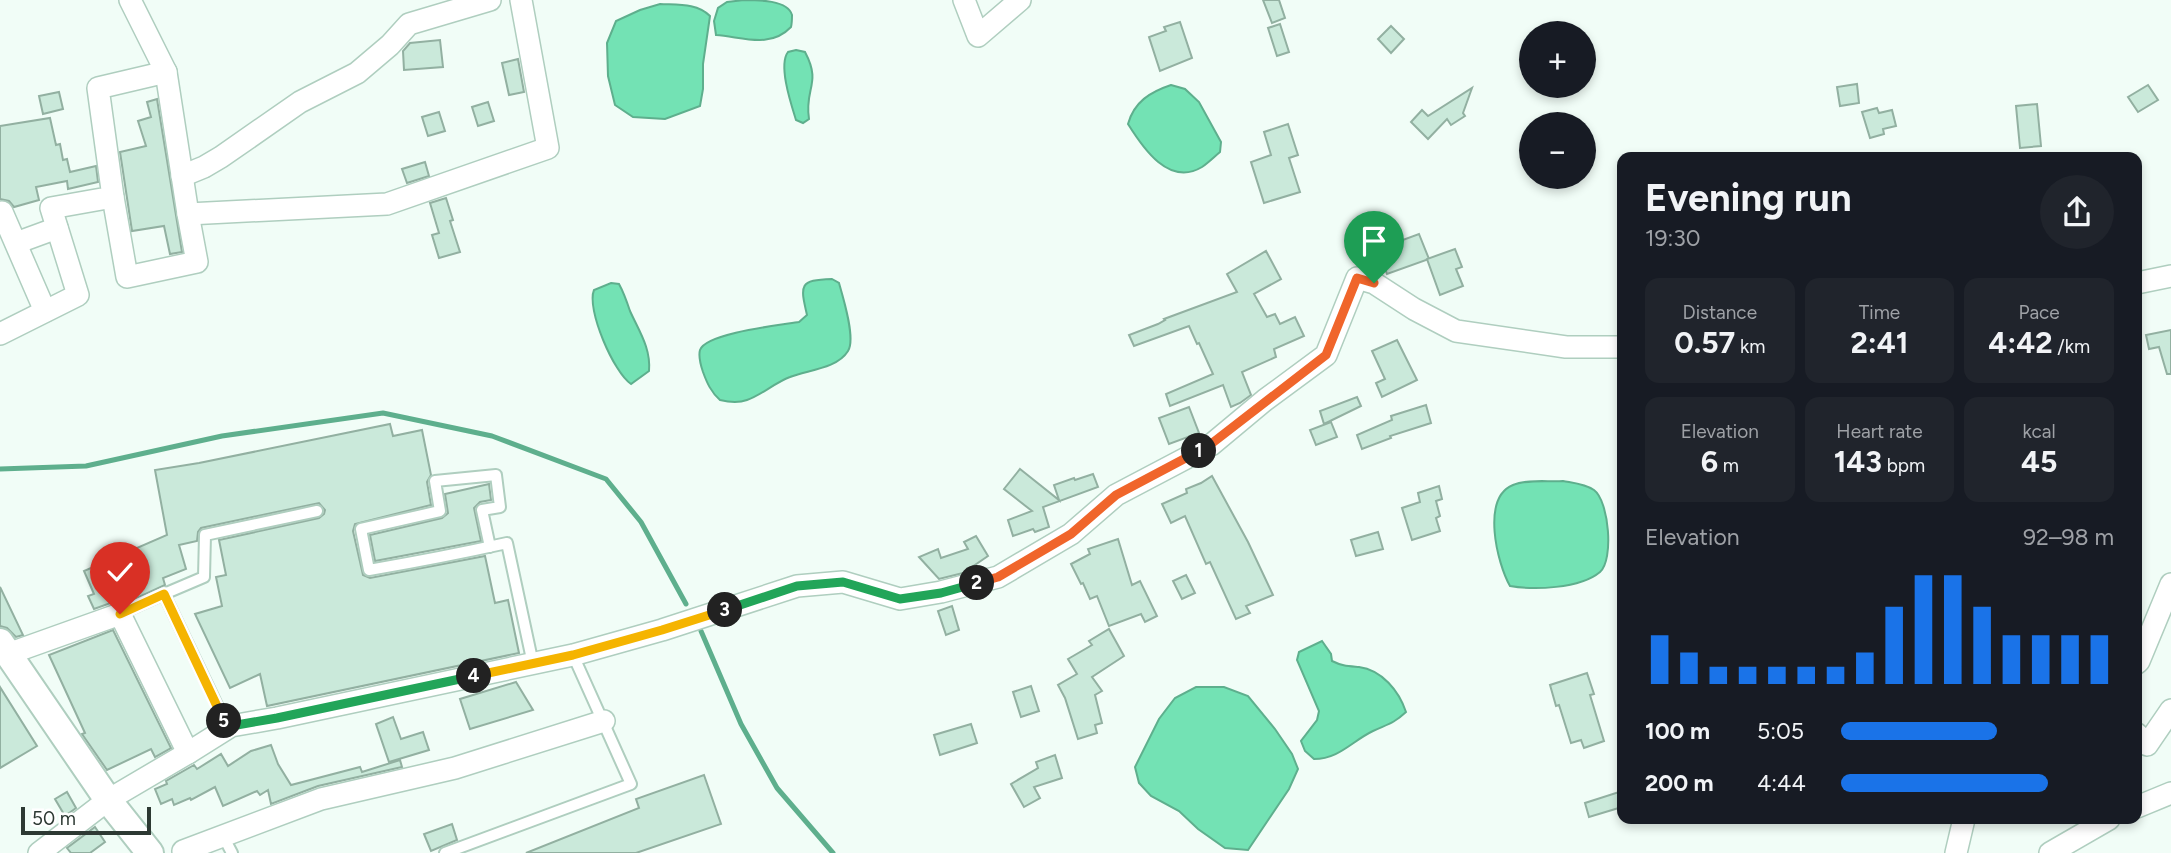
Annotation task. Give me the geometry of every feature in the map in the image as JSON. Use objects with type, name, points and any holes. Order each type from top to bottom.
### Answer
[{"type":"street","points":[[130,0],[166,72],[197,262],[127,277],[98,89],[166,72]]},
{"type":"street","points":[[182,176],[221,157],[300,102],[357,73],[390,45],[409,24],[490,0]]},
{"type":"street","points":[[188,214],[387,204],[548,148],[521,0]]},
{"type":"street","points":[[964,0],[978,36],[1020,0]]},
{"type":"street","points":[[2,330],[78,295],[51,208],[113,197]]},
{"type":"street","points":[[0,213],[2,212],[45,311]]},
{"type":"street","points":[[16,243],[57,228]]},
{"type":"street","points":[[2142,282],[2171,276]]},
{"type":"street","points":[[39,853],[108,800],[231,726],[573,655],[662,630],[797,586],[843,582],[900,599],[941,593],[998,577],[1071,534],[1116,495],[1211,444],[1326,355],[1357,278],[1374,283],[1413,309],[1456,331],[1566,347],[1617,347]]},
{"type":"street","points":[[2142,654],[2171,584]]},
{"type":"street","points":[[150,853],[108,800],[4,648],[120,614],[188,753]]},
{"type":"street","points":[[2142,740],[2147,745],[2171,710]]},
{"type":"street","points":[[183,852],[227,845],[321,799],[455,768],[604,721]]},
{"type":"street","points":[[2142,805],[2171,793]]},
{"type":"street","points":[[1956,853],[1963,824]]},
{"type":"street","points":[[2050,853],[2100,824]]},
{"type":"lane","points":[[490,547],[482,510],[500,507],[496,475],[435,481],[440,511],[361,529],[369,570],[490,547],[508,543],[533,664]]},
{"type":"lane","points":[[120,614],[204,577],[205,535],[317,511]]},
{"type":"lane","points":[[164,594],[228,728]]},
{"type":"lane","points":[[445,853],[632,783],[573,655]]},
{"type":"shaded area","points":[[744,0],[785,6],[792,15],[791,27],[783,34],[765,40],[716,35],[714,21],[718,8],[727,2]]},
{"type":"shaded area","points":[[660,4],[693,7],[710,16],[700,106],[665,119],[633,117],[615,105],[608,76],[607,43],[616,21]]},
{"type":"shaded area","points":[[788,52],[805,52],[812,72],[809,119],[803,123],[796,120],[784,66]]},
{"type":"shaded area","points":[[1171,85],[1185,89],[1199,102],[1221,142],[1220,152],[1202,167],[1190,172],[1168,169],[1158,162],[1141,144],[1128,124],[1134,110],[1144,99]]},
{"type":"shaded area","points":[[832,279],[839,283],[850,328],[850,345],[843,357],[837,362],[784,380],[747,400],[720,400],[710,387],[701,364],[700,350],[705,344],[729,334],[799,322],[807,315],[803,297],[805,286],[813,281]]},
{"type":"shaded area","points":[[611,283],[621,287],[648,355],[649,371],[631,384],[624,378],[610,354],[594,311],[594,290]]},
{"type":"shaded area","points":[[1563,481],[1587,486],[1599,496],[1608,531],[1604,565],[1600,572],[1591,578],[1569,585],[1543,588],[1510,586],[1497,547],[1497,503],[1503,492],[1519,483]]},
{"type":"shaded area","points":[[1322,641],[1331,654],[1332,661],[1367,669],[1382,677],[1394,689],[1406,712],[1338,753],[1314,759],[1305,751],[1301,741],[1317,720],[1319,711],[1297,660],[1299,652]]},
{"type":"shaded area","points":[[1196,687],[1224,687],[1248,696],[1275,729],[1292,754],[1298,769],[1289,789],[1248,850],[1225,848],[1198,829],[1179,811],[1151,796],[1139,783],[1135,767],[1159,719],[1175,698]]},
{"type":"building","points":[[1263,0],[1279,0],[1285,18],[1272,23]]},
{"type":"building","points":[[1180,22],[1192,58],[1160,71],[1149,37],[1166,31],[1164,27]]},
{"type":"building","points":[[1280,24],[1289,52],[1277,56],[1268,28]]},
{"type":"building","points":[[1391,26],[1404,39],[1391,53],[1378,39]]},
{"type":"building","points":[[440,40],[443,67],[404,70],[403,51],[410,43]]},
{"type":"building","points":[[518,59],[524,92],[509,95],[502,63]]},
{"type":"building","points":[[1857,84],[1859,103],[1840,106],[1837,87]]},
{"type":"building","points":[[2148,85],[2158,100],[2138,112],[2128,97]]},
{"type":"building","points":[[1472,88],[1463,113],[1465,116],[1451,125],[1447,119],[1428,139],[1411,122],[1422,110],[1428,116]]},
{"type":"building","points":[[59,92],[63,109],[43,114],[39,96]]},
{"type":"building","points":[[157,99],[182,252],[170,254],[164,226],[132,231],[120,152],[146,146],[138,121],[151,117],[147,102]]},
{"type":"building","points":[[488,102],[494,121],[478,126],[472,107]]},
{"type":"building","points":[[2037,104],[2041,146],[2020,148],[2016,106]]},
{"type":"building","points":[[1877,108],[1879,113],[1892,110],[1896,126],[1883,129],[1884,134],[1870,138],[1862,112]]},
{"type":"building","points":[[439,112],[445,131],[428,136],[422,117]]},
{"type":"building","points":[[50,118],[56,145],[60,144],[63,160],[67,159],[70,172],[96,166],[98,182],[68,189],[67,181],[36,187],[39,200],[14,207],[9,201],[0,199],[0,126]]},
{"type":"building","points":[[1288,124],[1298,155],[1289,158],[1300,192],[1264,203],[1251,162],[1271,155],[1264,132]]},
{"type":"building","points":[[425,162],[429,176],[407,183],[402,169]]},
{"type":"building","points":[[446,198],[460,252],[439,258],[432,235],[439,233],[430,203]]},
{"type":"building","points":[[1419,234],[1429,259],[1387,274],[1378,249]]},
{"type":"building","points":[[1455,249],[1462,267],[1456,269],[1463,286],[1440,295],[1427,259]]},
{"type":"building","points":[[1266,251],[1281,279],[1254,294],[1267,317],[1275,314],[1280,324],[1295,317],[1304,336],[1274,349],[1276,357],[1242,372],[1251,395],[1240,403],[1231,407],[1223,385],[1170,406],[1166,394],[1213,374],[1199,343],[1197,344],[1189,326],[1134,346],[1129,335],[1237,292],[1227,274]]},
{"type":"building","points":[[2171,330],[2171,374],[2167,374],[2159,347],[2149,349],[2146,335]]},
{"type":"building","points":[[1397,340],[1417,380],[1382,397],[1376,383],[1385,379],[1372,351]]},
{"type":"building","points":[[1357,397],[1361,406],[1324,424],[1320,411]]},
{"type":"building","points":[[1426,405],[1431,423],[1390,436],[1391,438],[1362,449],[1357,435],[1392,420],[1391,416]]},
{"type":"building","points":[[1189,407],[1199,433],[1169,444],[1159,418]]},
{"type":"building","points":[[1331,422],[1337,437],[1316,445],[1310,430]]},
{"type":"building","points":[[390,424],[393,436],[422,430],[431,475],[427,482],[431,505],[355,524],[353,531],[363,575],[370,578],[485,556],[495,603],[508,600],[519,653],[267,706],[260,674],[230,688],[195,614],[222,606],[216,577],[226,575],[219,540],[319,518],[325,510],[319,503],[201,528],[197,541],[179,545],[186,569],[163,578],[165,585],[126,603],[116,601],[94,609],[88,596],[94,594],[84,571],[167,535],[155,470]]},
{"type":"building","points":[[1020,469],[1059,500],[1054,485],[1074,478],[1075,480],[1093,474],[1098,487],[1043,507],[1049,527],[1013,536],[1008,520],[1032,511],[1004,489]]},
{"type":"building","points":[[1212,476],[1273,595],[1246,606],[1250,613],[1236,619],[1210,562],[1206,564],[1185,516],[1171,523],[1162,504],[1187,493],[1186,489]]},
{"type":"building","points":[[489,484],[491,500],[480,502],[474,508],[481,541],[375,561],[370,535],[442,518],[448,513],[445,494]]},
{"type":"building","points":[[1439,486],[1442,499],[1436,501],[1440,516],[1436,518],[1440,531],[1412,540],[1402,508],[1420,502],[1418,493]]},
{"type":"building","points":[[1378,532],[1383,549],[1356,556],[1351,540]]},
{"type":"building","points":[[976,536],[988,556],[963,573],[939,579],[919,557],[938,549],[941,558],[968,549],[964,542]]},
{"type":"building","points":[[1118,539],[1132,585],[1140,581],[1157,616],[1145,622],[1141,614],[1109,626],[1097,596],[1090,599],[1071,564],[1090,554],[1088,549]]},
{"type":"building","points":[[1186,575],[1195,593],[1182,599],[1173,581]]},
{"type":"building","points":[[0,587],[23,635],[16,637],[7,628],[0,626]]},
{"type":"building","points":[[952,606],[959,630],[946,635],[938,611]]},
{"type":"building","points":[[1109,629],[1124,656],[1092,677],[1102,691],[1095,695],[1102,723],[1095,725],[1097,733],[1078,739],[1058,685],[1077,674],[1068,659],[1092,645],[1089,641]]},
{"type":"building","points":[[113,630],[171,748],[155,757],[151,749],[107,770],[82,734],[85,733],[49,655]]},
{"type":"building","points":[[1587,673],[1594,694],[1590,695],[1604,741],[1584,748],[1581,740],[1571,743],[1550,685]]},
{"type":"building","points":[[516,682],[533,710],[470,729],[460,699]]},
{"type":"building","points":[[1031,686],[1039,711],[1021,717],[1013,692]]},
{"type":"building","points":[[0,687],[37,746],[0,768]]},
{"type":"building","points":[[393,717],[401,739],[423,732],[429,750],[389,762],[376,724]]},
{"type":"building","points":[[971,724],[977,743],[940,755],[934,735]]},
{"type":"building","points":[[271,745],[278,764],[291,785],[360,767],[362,772],[400,760],[402,767],[318,786],[271,804],[268,790],[260,795],[257,791],[223,806],[215,787],[191,800],[190,798],[174,805],[172,799],[161,804],[155,789],[194,765],[197,769],[221,754],[228,766],[251,751]]},
{"type":"building","points":[[1055,755],[1062,778],[1034,787],[1040,798],[1024,807],[1011,784],[1038,768],[1036,762]]},
{"type":"building","points":[[704,775],[721,824],[636,853],[526,853],[639,808],[636,799]]},
{"type":"building","points":[[67,792],[76,808],[65,816],[55,799]]},
{"type":"building","points":[[1617,793],[1617,809],[1589,817],[1585,803]]},
{"type":"building","points":[[452,824],[457,840],[431,851],[424,834]]},
{"type":"building","points":[[95,827],[105,842],[90,853],[71,853],[67,848]]},
{"type":"waterway","points":[[0,469],[86,466],[222,436],[383,413],[492,436],[606,479],[641,522],[686,604]]},
{"type":"waterway","points":[[701,631],[741,724],[777,788],[833,853]]},
{"type":"route","points":[[120,614],[164,594],[228,728],[573,655],[662,630],[797,586],[843,582],[900,599],[941,593],[998,577],[1071,534],[1116,495],[1211,444],[1326,355],[1357,278],[1374,283]]}]
